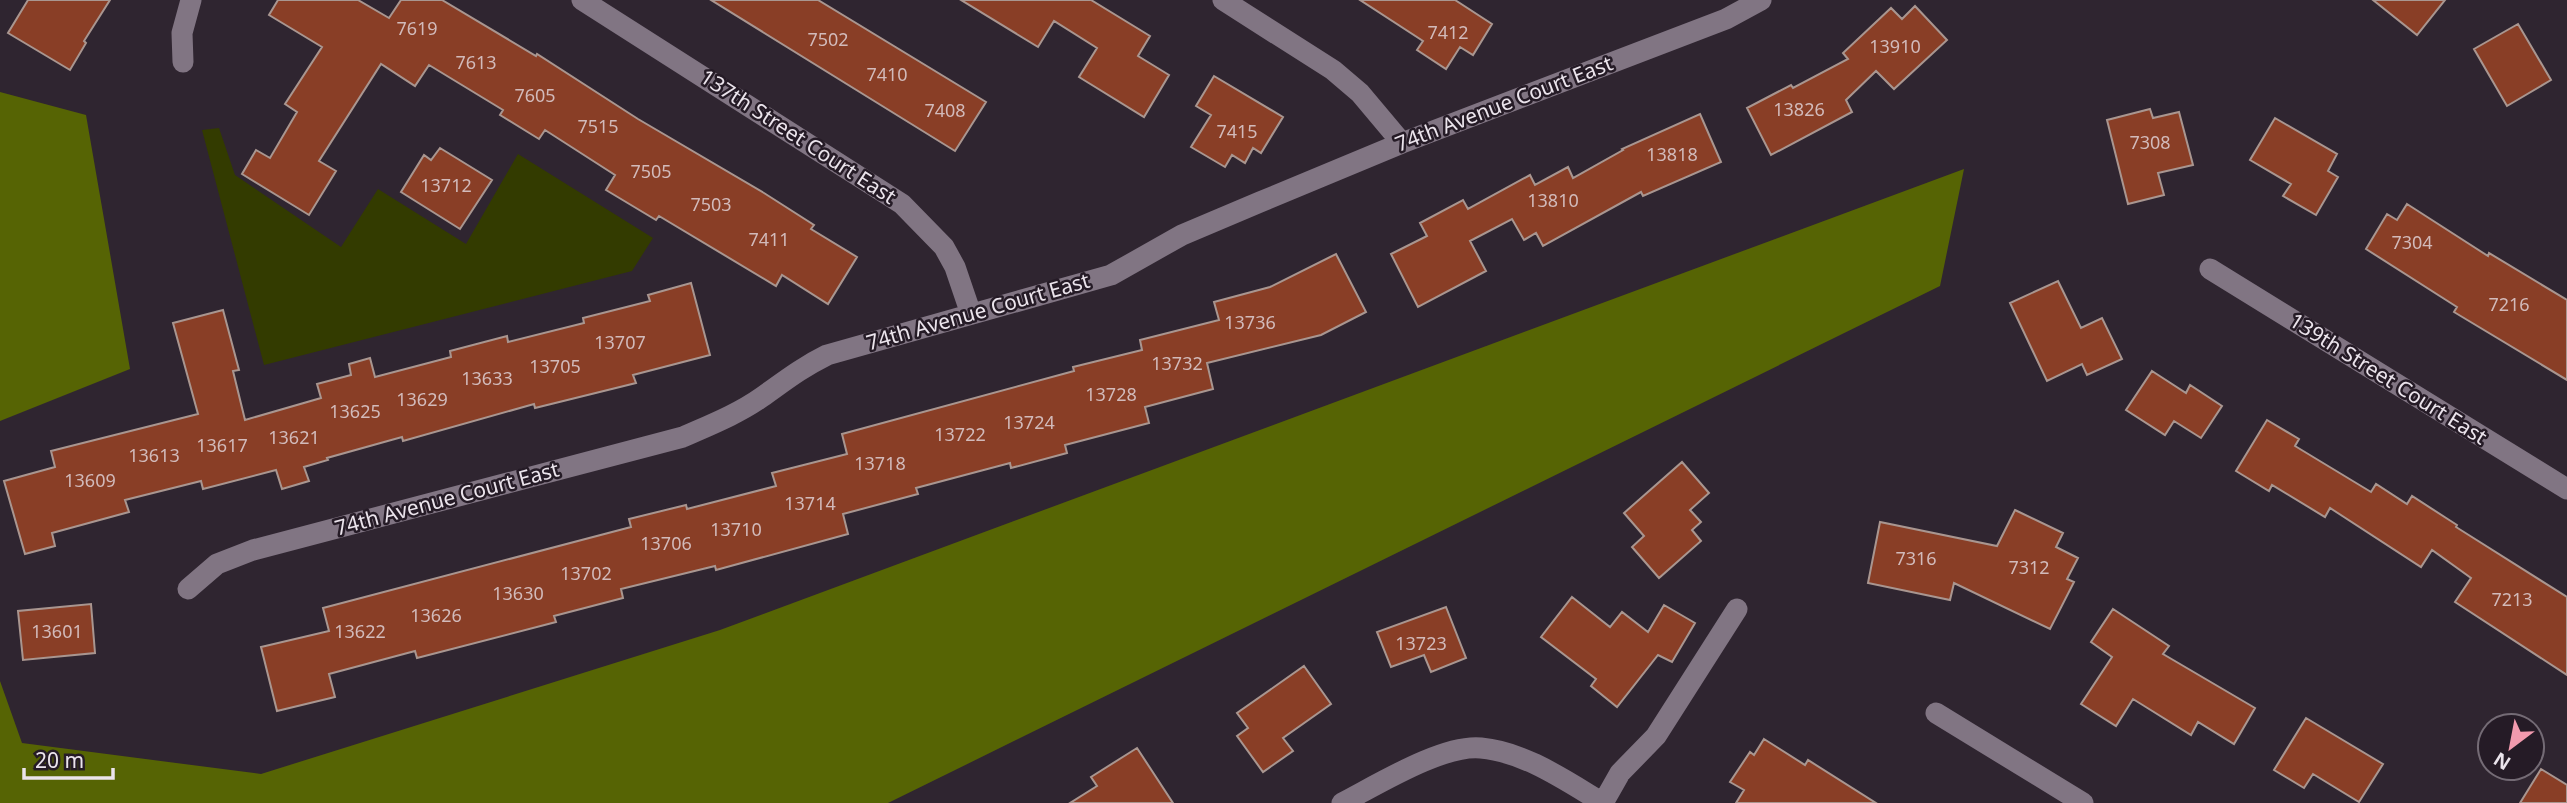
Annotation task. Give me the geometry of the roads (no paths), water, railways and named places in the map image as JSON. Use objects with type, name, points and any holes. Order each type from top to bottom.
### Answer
[{"type":"street","points":[[183,62],[182,33],[191,0]]},
{"type":"street","name":"137th Street Court East","points":[[582,0],[880,187],[902,204],[944,247],[955,267],[971,314]]},
{"type":"street","points":[[1223,0],[1334,70],[1360,93],[1402,143]]},
{"type":"street","name":"74th Avenue Court East","points":[[188,589],[217,564],[253,550],[683,437],[723,420],[761,397],[795,371],[827,355],[1111,275],[1182,234],[1402,143],[1726,19],[1761,0]]},
{"type":"street","name":"139th Street Court East","points":[[2210,269],[2567,489]]},
{"type":"street","points":[[1342,803],[1419,764],[1455,750],[1479,747],[1521,758],[1603,803],[1619,773],[1656,736],[1737,609]]},
{"type":"street","points":[[1936,713],[2083,803]]}]
